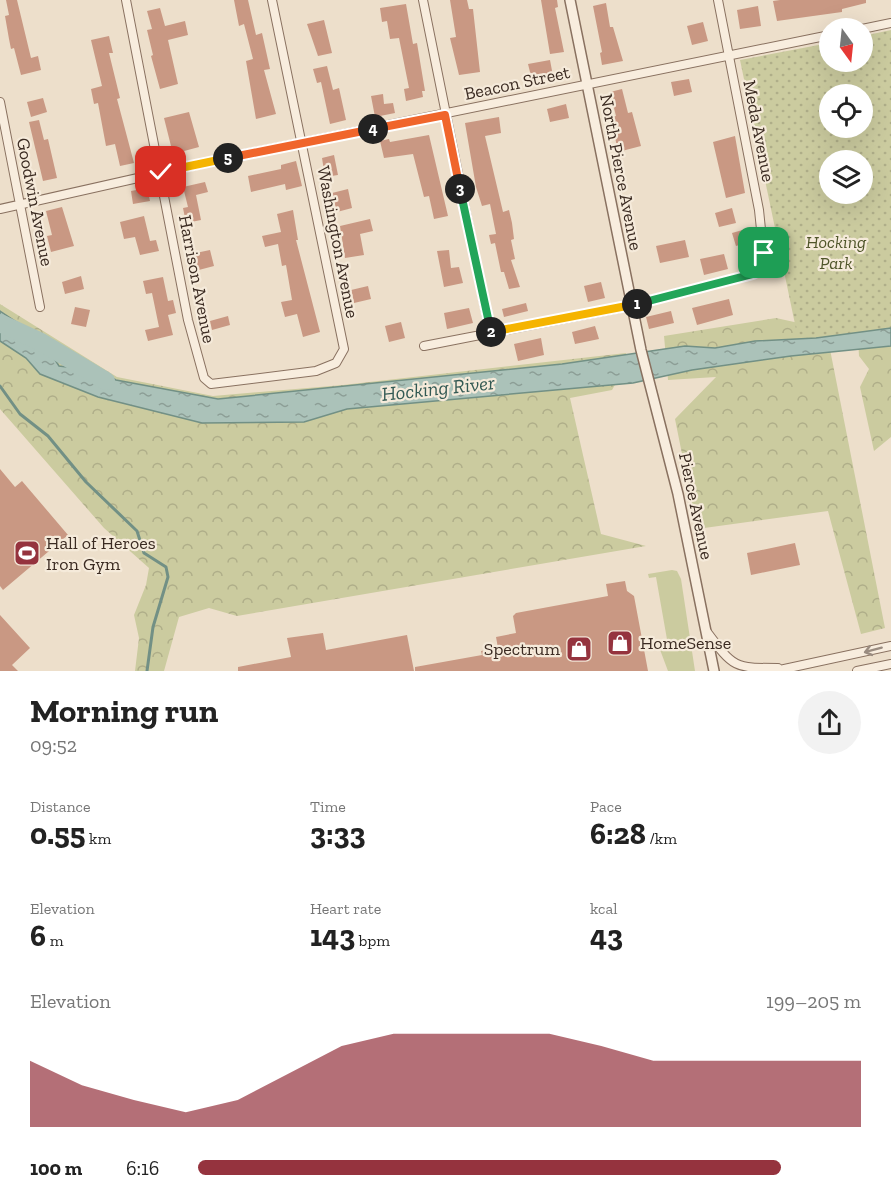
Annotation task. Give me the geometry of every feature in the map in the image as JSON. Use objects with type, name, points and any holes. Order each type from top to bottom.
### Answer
[{"type":"street","name":"Harrison Avenue","points":[[126,0],[188,320],[204,378],[211,384]]},
{"type":"street","name":"Washington Avenue","points":[[211,384],[316,371],[336,363],[344,349],[272,0]]},
{"type":"street","points":[[423,0],[490,332]]},
{"type":"street","name":"North Pierce Avenue","points":[[570,0],[641,350]]},
{"type":"street","name":"Meda Avenue","points":[[631,305],[691,292],[753,274],[765,268],[759,210],[718,0]]},
{"type":"street","points":[[873,27],[891,23]]},
{"type":"street","name":"Beacon Street","points":[[0,209],[161,172],[819,37]]},
{"type":"street","name":"Goodwin Avenue","points":[[0,102],[40,307]]},
{"type":"street","points":[[424,346],[631,305]]},
{"type":"street","name":"Pierce Avenue","points":[[641,350],[678,494],[714,671]]},
{"type":"street","points":[[706,630],[729,658],[744,668],[786,669]]},
{"type":"street","points":[[775,671],[891,646]]},
{"type":"street","points":[[857,671],[891,664]]},
{"type":"green space","name":"Hocking Park","points":[[891,30],[891,341],[801,353],[740,60],[819,45],[819,72],[873,72],[873,34]]},
{"type":"green space","points":[[0,304],[117,377],[213,396],[343,385],[626,353],[624,369],[612,390],[570,398],[601,534],[646,546],[237,616],[209,608],[179,617],[164,671],[135,671],[139,638],[134,615],[146,585],[149,568],[104,528],[0,409]]},
{"type":"green space","points":[[891,317],[891,437],[874,451],[860,387],[869,369],[859,356],[857,322]]},
{"type":"green space","points":[[776,318],[826,329],[885,628],[861,634],[828,511],[697,529],[675,419],[716,377],[668,380],[664,336]]},
{"type":"green space","points":[[677,571],[681,579],[695,671],[668,671],[659,647],[668,645],[656,577],[649,578],[648,574]]},
{"type":"water","points":[[0,311],[30,331],[38,347],[52,355],[59,366],[100,371],[116,380],[218,399],[562,364],[685,346],[715,348],[755,341],[816,338],[891,328],[891,346],[791,356],[692,370],[633,383],[347,409],[304,422],[202,423],[98,397],[40,374],[26,358],[0,341]]},
{"type":"building","points":[[6,0],[17,0],[31,58],[38,56],[41,70],[21,75],[14,48],[11,49],[9,39],[5,16],[9,15]]},
{"type":"building","points":[[234,0],[248,0],[256,35],[262,33],[270,69],[264,70],[276,114],[256,119],[246,61],[253,59],[244,24],[239,26]]},
{"type":"building","points":[[450,0],[467,0],[469,9],[473,9],[480,72],[459,75],[450,38],[456,37]]},
{"type":"building","points":[[541,0],[557,0],[558,7],[555,8],[564,52],[550,54]]},
{"type":"building","points":[[866,0],[866,3],[842,9],[842,12],[777,21],[773,1]]},
{"type":"building","points":[[606,3],[610,27],[613,27],[623,61],[602,65],[600,53],[602,52],[593,6]]},
{"type":"building","points":[[406,4],[413,44],[417,43],[425,91],[422,91],[423,97],[406,101],[404,89],[409,88],[399,38],[390,39],[387,21],[382,22],[380,8]]},
{"type":"building","points":[[758,6],[761,26],[740,29],[737,10]]},
{"type":"building","points":[[160,8],[165,26],[185,21],[188,35],[168,40],[178,84],[160,89],[151,56],[153,55],[147,30],[152,29],[147,11]]},
{"type":"building","points":[[324,20],[332,53],[318,56],[307,24]]},
{"type":"building","points":[[703,22],[708,41],[692,45],[687,26]]},
{"type":"building","points":[[109,36],[113,53],[109,53],[120,98],[117,99],[134,163],[120,166],[115,144],[106,146],[98,103],[94,104],[91,89],[102,86],[91,40]]},
{"type":"building","points":[[550,60],[553,76],[532,80],[528,64]]},
{"type":"building","points":[[327,66],[333,90],[339,88],[346,120],[330,124],[321,82],[317,83],[313,69]]},
{"type":"building","points":[[689,79],[692,92],[674,96],[671,82]]},
{"type":"building","points":[[622,89],[628,113],[632,112],[641,146],[618,152],[611,117],[616,116],[610,92]]},
{"type":"building","points":[[383,94],[384,104],[393,103],[395,113],[375,117],[371,96]]},
{"type":"building","points":[[43,98],[47,112],[31,117],[27,102]]},
{"type":"building","points":[[566,104],[569,118],[550,122],[547,109]]},
{"type":"building","points":[[189,112],[199,147],[173,154],[164,118]]},
{"type":"building","points":[[499,117],[501,133],[485,136],[503,212],[509,210],[512,223],[514,239],[511,240],[515,259],[511,260],[520,287],[509,289],[504,272],[501,272],[495,243],[491,244],[489,235],[496,234],[490,204],[482,206],[476,187],[465,123]]},
{"type":"building","points":[[39,120],[44,140],[48,139],[57,178],[43,181],[29,122]]},
{"type":"building","points":[[429,135],[448,216],[434,219],[429,196],[424,197],[413,154],[384,158],[380,141],[389,139],[390,142]]},
{"type":"building","points":[[735,136],[745,193],[726,198],[713,142]]},
{"type":"building","points":[[334,155],[338,175],[325,177],[322,158]]},
{"type":"building","points":[[296,161],[302,186],[286,190],[285,184],[251,192],[248,176],[281,169],[281,165]]},
{"type":"building","points":[[205,182],[208,192],[196,195],[201,220],[186,223],[183,208],[188,207],[183,187]]},
{"type":"building","points":[[147,188],[150,201],[133,204],[131,191]]},
{"type":"building","points":[[348,189],[352,208],[337,212],[332,193]]},
{"type":"building","points":[[62,207],[74,246],[51,252],[47,236],[52,235],[46,211]]},
{"type":"building","points":[[732,208],[736,223],[719,227],[715,213]]},
{"type":"building","points":[[293,210],[298,240],[296,240],[320,332],[303,337],[297,314],[285,317],[281,302],[292,300],[286,265],[282,266],[278,244],[265,247],[262,236],[281,232],[277,214]]},
{"type":"building","points":[[144,216],[150,241],[156,240],[159,251],[140,255],[135,237],[124,239],[120,222]]},
{"type":"building","points":[[370,219],[373,231],[360,234],[364,255],[345,258],[340,226]]},
{"type":"building","points":[[746,229],[749,242],[736,246],[732,233]]},
{"type":"building","points":[[685,240],[689,257],[660,263],[656,246]]},
{"type":"building","points":[[210,250],[214,266],[195,271],[191,254]]},
{"type":"building","points":[[449,250],[451,268],[459,267],[463,283],[444,287],[437,251]]},
{"type":"building","points":[[724,254],[728,269],[704,275],[700,259]]},
{"type":"building","points":[[81,276],[84,289],[65,294],[62,282]]},
{"type":"building","points":[[163,277],[168,301],[173,300],[176,313],[168,315],[173,335],[148,341],[145,330],[159,327],[152,293],[146,294],[143,281]]},
{"type":"building","points":[[601,282],[605,298],[588,302],[584,286]]},
{"type":"building","points":[[368,286],[371,299],[354,303],[351,290]]},
{"type":"building","points":[[729,299],[733,315],[697,325],[692,308]]},
{"type":"building","points":[[526,303],[528,311],[504,317],[502,309]]},
{"type":"building","points":[[75,307],[90,310],[86,327],[71,324]]},
{"type":"building","points":[[469,308],[473,323],[447,329],[444,313]]},
{"type":"building","points":[[671,311],[674,323],[649,329],[646,317]]},
{"type":"building","points":[[228,316],[230,325],[212,330],[210,321]]},
{"type":"building","points":[[401,322],[405,338],[389,342],[385,326]]},
{"type":"building","points":[[595,326],[599,339],[575,344],[572,332]]},
{"type":"building","points":[[541,338],[544,355],[518,361],[514,344]]},
{"type":"building","points":[[0,469],[15,487],[22,481],[68,535],[3,590],[0,586]]},
{"type":"building","points":[[795,543],[800,565],[751,575],[747,553]]},
{"type":"building","points":[[625,581],[627,591],[634,596],[648,671],[415,671],[415,667],[482,655],[481,651],[498,648],[496,637],[516,633],[513,616],[516,613],[608,596],[606,584]]},
{"type":"building","points":[[0,615],[30,648],[12,665],[18,671],[0,671]]},
{"type":"building","points":[[323,633],[326,650],[407,635],[414,671],[238,671],[238,667],[291,657],[287,638]]},
{"type":"waterway","name":"Hocking River","points":[[0,323],[41,342],[106,381]]},
{"type":"waterway","points":[[0,386],[20,414],[48,436],[86,482],[137,531],[144,553],[166,567],[168,577],[153,627],[147,671]]},
{"type":"place","name":"Hall of Heroes Iron Gym","points":[[27,553]]},
{"type":"place","name":"HomeSense","points":[[620,643]]},
{"type":"place","name":"Spectrum","points":[[579,649]]},
{"type":"route","points":[[161,172],[445,115],[490,332],[560,320],[691,292],[753,274],[765,268],[764,253]]}]
